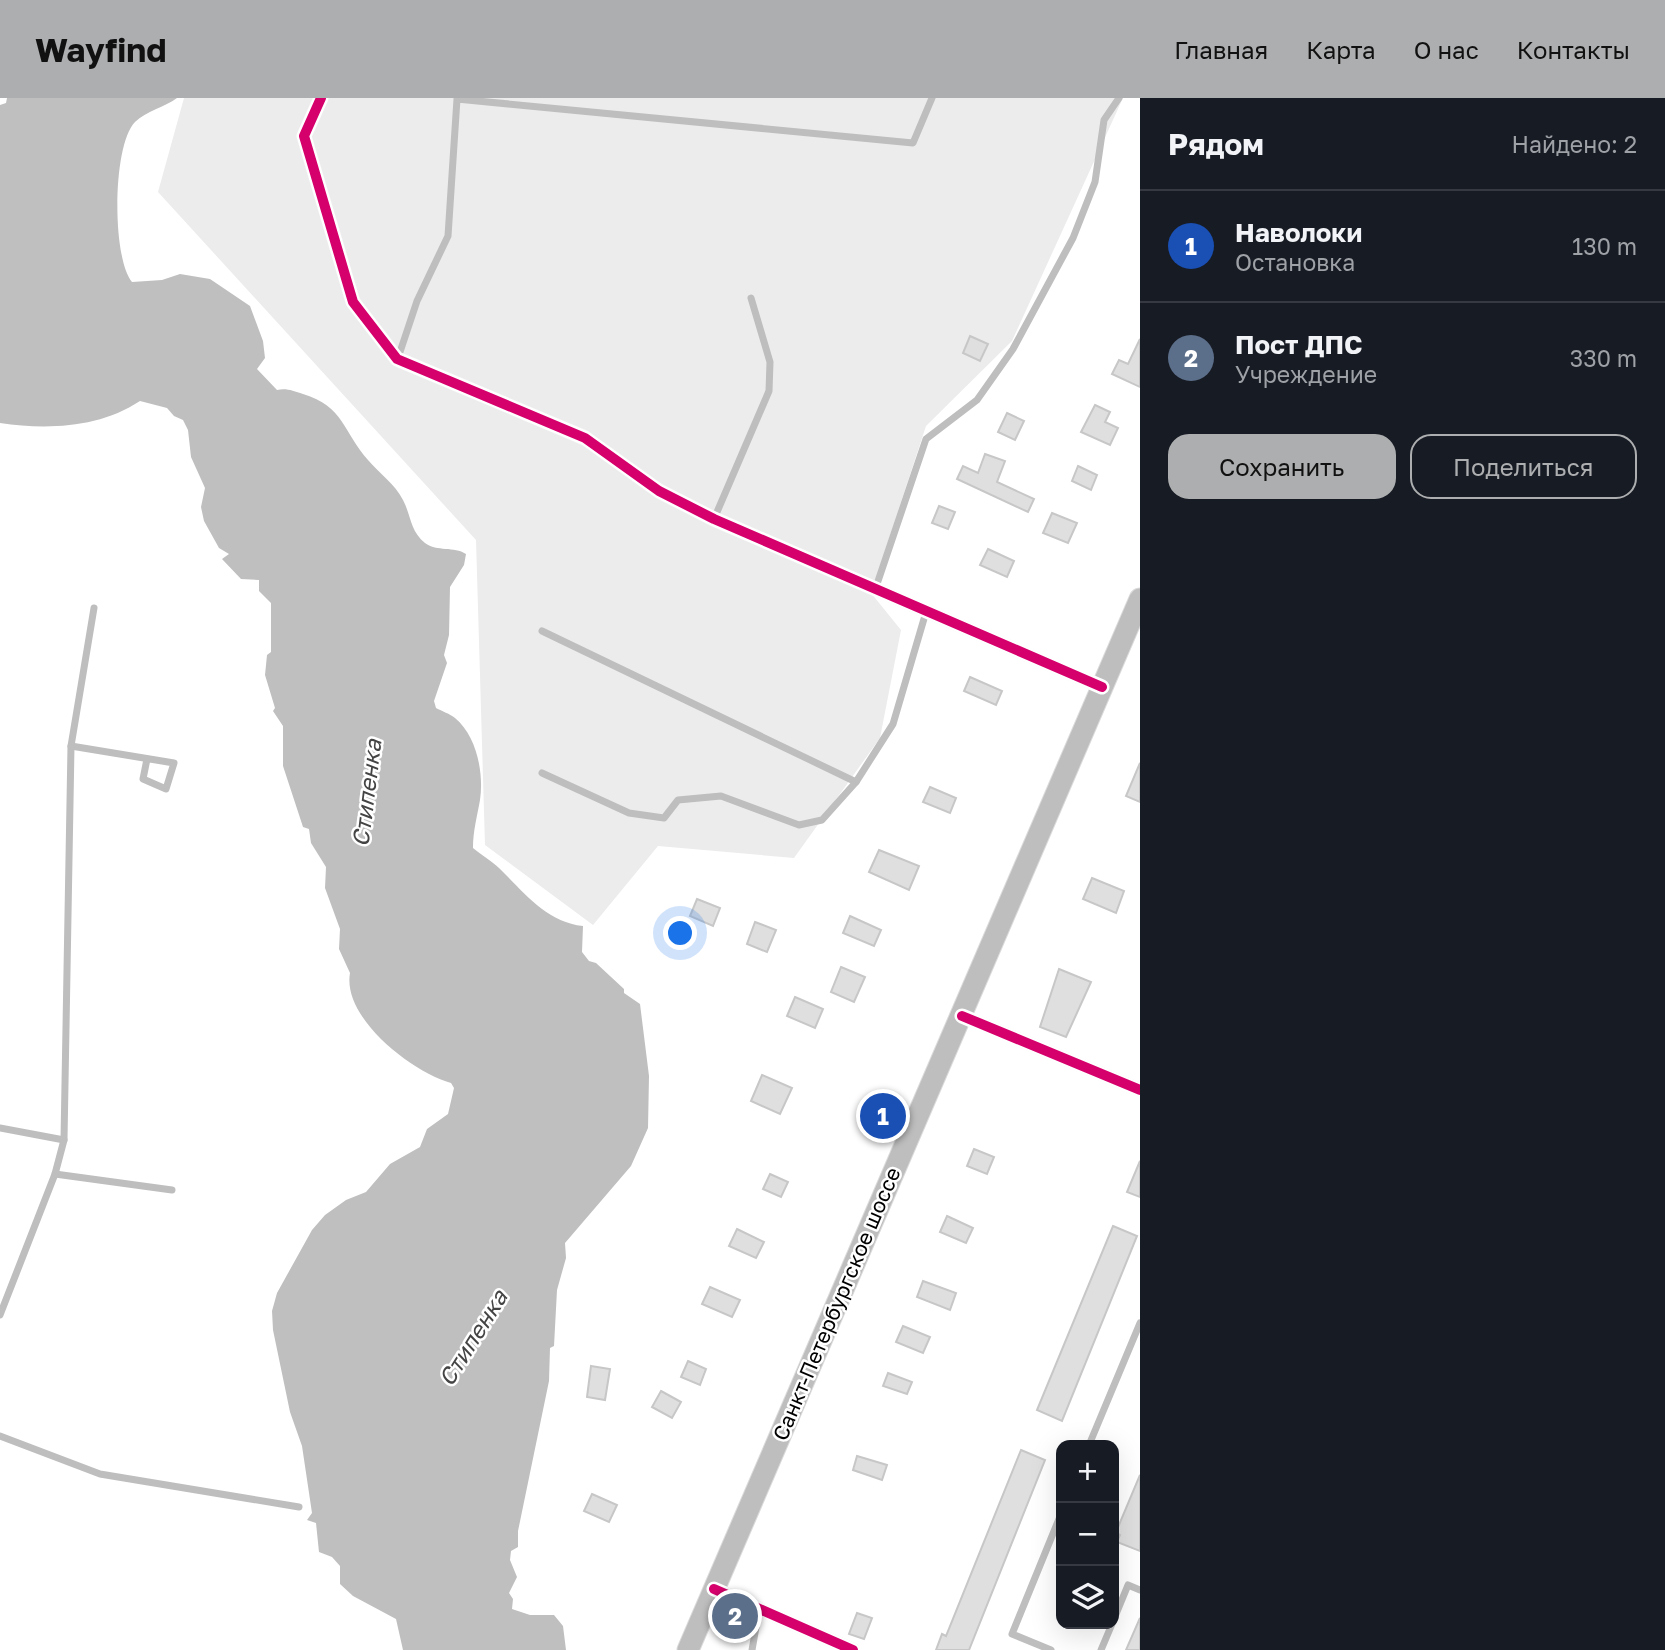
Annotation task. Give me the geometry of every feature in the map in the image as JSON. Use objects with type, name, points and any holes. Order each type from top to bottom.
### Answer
[{"type":"main road","name":"Санкт-Петербургское шоссе","points":[[688,1650],[1140,599]]},
{"type":"street","points":[[321,98],[304,136],[353,302],[397,359],[585,438],[659,491],[714,519],[1102,687]]},
{"type":"street","points":[[962,1016],[1140,1090]]},
{"type":"street","points":[[714,1589],[853,1650]]},
{"type":"lane","points":[[397,359],[417,300],[448,236],[457,99],[913,143],[932,98]]},
{"type":"lane","points":[[875,590],[926,439],[977,400],[1013,349],[1073,238],[1095,182],[1104,120],[1119,98]]},
{"type":"lane","points":[[714,519],[769,391],[770,362],[751,298]]},
{"type":"lane","points":[[0,1315],[55,1174],[64,1140],[71,746],[94,608]]},
{"type":"lane","points":[[542,773],[629,814],[664,818],[678,800],[721,796],[799,825],[822,820],[856,782],[893,724],[926,612]]},
{"type":"lane","points":[[542,631],[856,782]]},
{"type":"lane","points":[[71,746],[174,763],[166,789],[143,779],[147,759]]},
{"type":"lane","points":[[0,1128],[64,1140]]},
{"type":"lane","points":[[55,1174],[172,1190]]},
{"type":"lane","points":[[1091,1440],[1140,1322]]},
{"type":"lane","points":[[0,1436],[100,1474],[299,1507]]},
{"type":"lane","points":[[1051,1650],[1012,1634],[1056,1526]]},
{"type":"lane","points":[[1119,1607],[1128,1585],[1140,1590]]},
{"type":"lane","points":[[752,1650],[759,1609]]},
{"type":"lane","points":[[1101,1650],[1110,1629]]},
{"type":"shaded area","points":[[184,98],[1123,98],[1012,341],[926,426],[871,593],[901,630],[880,738],[794,858],[658,846],[593,925],[485,845],[476,540],[158,192]]},
{"type":"water","name":"Стипенка","points":[[7,98],[177,98],[139,118],[127,135],[122,154],[117,202],[125,269],[132,282],[162,280],[180,274],[210,279],[250,306],[263,341],[265,358],[257,369],[277,390],[296,392],[327,405],[342,421],[368,460],[400,494],[420,538],[430,546],[466,554],[464,565],[450,587],[449,635],[444,655],[447,663],[434,701],[436,708],[463,726],[474,745],[480,767],[481,790],[473,848],[496,865],[547,912],[558,919],[583,926],[582,952],[589,961],[596,963],[624,989],[624,993],[640,1004],[649,1076],[648,1128],[631,1166],[565,1243],[566,1258],[557,1290],[554,1346],[550,1348],[549,1381],[518,1531],[518,1547],[511,1551],[510,1560],[517,1577],[509,1593],[513,1599],[512,1609],[530,1615],[554,1615],[563,1626],[566,1650],[403,1650],[396,1619],[353,1596],[340,1584],[340,1566],[332,1557],[319,1552],[316,1523],[307,1520],[312,1513],[302,1446],[290,1412],[273,1330],[272,1311],[277,1293],[312,1230],[325,1215],[346,1200],[366,1192],[390,1164],[420,1147],[427,1129],[448,1114],[454,1088],[451,1083],[418,1068],[383,1041],[357,1008],[350,990],[350,973],[339,949],[340,929],[325,888],[326,867],[311,843],[309,829],[303,827],[283,766],[283,726],[273,711],[275,708],[265,675],[267,655],[271,652],[271,603],[259,591],[259,580],[241,579],[222,559],[229,554],[219,548],[204,521],[201,507],[205,488],[191,457],[188,430],[183,420],[174,416],[167,408],[140,401],[107,417],[72,425],[0,423],[0,105],[6,103]]},
{"type":"building","points":[[970,336],[988,344],[980,361],[963,353]]},
{"type":"building","points":[[1140,339],[1140,387],[1112,374],[1119,360],[1128,364]]},
{"type":"building","points":[[1095,405],[1110,412],[1105,422],[1118,428],[1110,445],[1081,432]]},
{"type":"building","points":[[1007,413],[1024,421],[1015,440],[998,432]]},
{"type":"building","points":[[985,454],[1005,461],[997,482],[1034,499],[1028,512],[957,479],[963,466],[978,473]]},
{"type":"building","points":[[1078,466],[1097,475],[1091,490],[1072,481]]},
{"type":"building","points":[[939,506],[955,512],[948,529],[932,523]]},
{"type":"building","points":[[1052,513],[1077,523],[1068,543],[1043,533]]},
{"type":"building","points":[[988,549],[1014,561],[1007,577],[980,565]]},
{"type":"building","points":[[970,677],[1002,691],[996,705],[964,691]]},
{"type":"building","points":[[1140,763],[1140,802],[1126,796]]},
{"type":"building","points":[[930,787],[956,798],[950,813],[923,802]]},
{"type":"building","points":[[879,850],[919,866],[909,890],[869,872]]},
{"type":"building","points":[[1092,878],[1124,891],[1116,913],[1083,899]]},
{"type":"building","points":[[697,899],[720,908],[713,926],[690,916]]},
{"type":"building","points":[[850,916],[881,930],[874,946],[843,933]]},
{"type":"building","points":[[755,922],[776,930],[767,952],[747,944]]},
{"type":"building","points":[[841,967],[865,977],[854,1002],[831,992]]},
{"type":"building","points":[[1059,969],[1091,982],[1066,1037],[1040,1027]]},
{"type":"building","points":[[795,997],[823,1009],[815,1028],[787,1016]]},
{"type":"building","points":[[762,1075],[792,1088],[780,1114],[751,1101]]},
{"type":"building","points":[[974,1149],[994,1157],[987,1174],[967,1166]]},
{"type":"building","points":[[1140,1161],[1140,1197],[1127,1192]]},
{"type":"building","points":[[770,1174],[788,1182],[781,1197],[763,1189]]},
{"type":"building","points":[[947,1216],[973,1228],[966,1243],[940,1232]]},
{"type":"building","points":[[1113,1226],[1137,1236],[1062,1421],[1037,1410]]},
{"type":"building","points":[[737,1229],[764,1242],[756,1258],[729,1246]]},
{"type":"building","points":[[923,1281],[956,1293],[950,1310],[917,1297]]},
{"type":"building","points":[[710,1287],[740,1300],[732,1317],[702,1304]]},
{"type":"building","points":[[903,1326],[930,1337],[923,1353],[896,1342]]},
{"type":"building","points":[[688,1361],[706,1369],[700,1385],[681,1377]]},
{"type":"building","points":[[591,1366],[610,1369],[605,1400],[587,1397]]},
{"type":"building","points":[[888,1373],[912,1382],[907,1394],[883,1386]]},
{"type":"building","points":[[661,1391],[681,1402],[672,1418],[652,1407]]},
{"type":"building","points":[[1021,1450],[1045,1460],[969,1650],[936,1650],[942,1634],[946,1636]]},
{"type":"building","points":[[857,1456],[887,1465],[882,1480],[853,1470]]},
{"type":"building","points":[[1140,1475],[1140,1551],[1119,1543],[1119,1525]]},
{"type":"building","points":[[592,1494],[617,1505],[609,1522],[584,1511]]},
{"type":"building","points":[[857,1613],[872,1618],[864,1639],[849,1634]]},
{"type":"building","points":[[1140,1618],[1140,1650],[1126,1650]]},
{"type":"cycle path","points":[[321,98],[304,136],[353,302],[397,359],[585,438],[659,491],[714,519],[1102,687]]},
{"type":"cycle path","points":[[962,1016],[1140,1090]]},
{"type":"cycle path","points":[[714,1589],[853,1650]]},
{"type":"place","name":"Наволоки","points":[[883,1116]]},
{"type":"place","name":"Пост ДПС","points":[[735,1616]]}]
